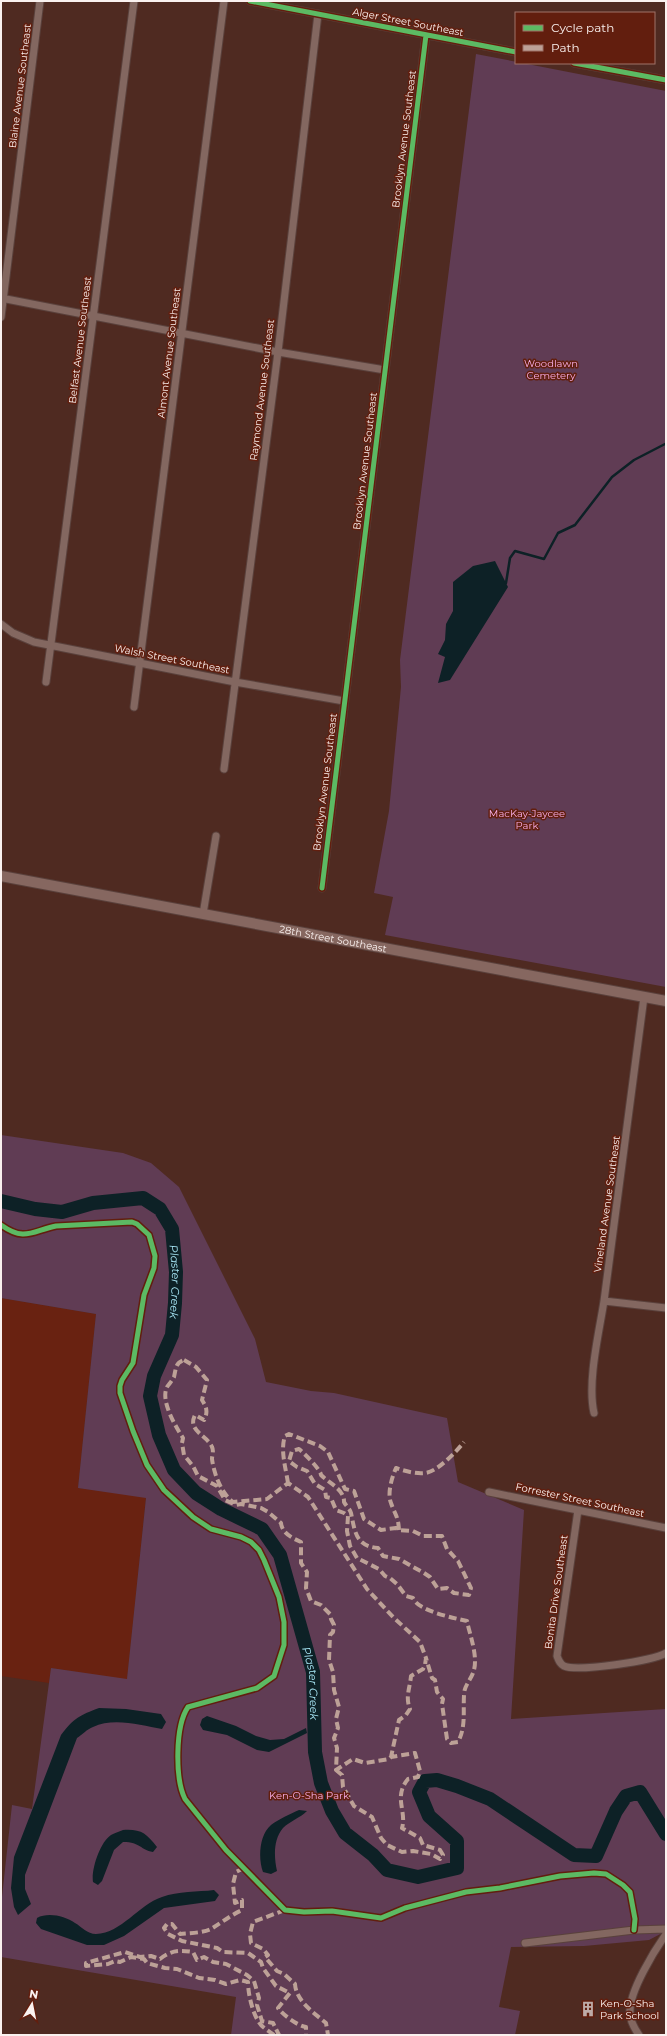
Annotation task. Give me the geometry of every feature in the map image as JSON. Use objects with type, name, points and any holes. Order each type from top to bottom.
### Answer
[{"type":"main road","name":"28th Street Southeast","points":[[1,876],[666,1001]]},
{"type":"street","name":"Blaine Avenue Southeast","points":[[1,317],[2,298],[40,1]]},
{"type":"street","name":"Belfast Avenue Southeast","points":[[46,682],[134,1]]},
{"type":"street","name":"Almont Avenue Southeast","points":[[134,707],[224,1]]},
{"type":"street","name":"Alger Street Southeast","points":[[250,1],[426,36],[515,52]]},
{"type":"street","name":"Raymond Avenue Southeast","points":[[224,769],[278,352],[318,14]]},
{"type":"street","name":"Brooklyn Avenue Southeast","points":[[322,888],[426,36]]},
{"type":"street","points":[[579,64],[666,80]]},
{"type":"street","points":[[2,298],[278,352],[385,370]]},
{"type":"street","name":"Walsh Street Southeast","points":[[1,624],[22,638],[51,646],[235,682],[344,701]]},
{"type":"street","points":[[203,914],[216,836]]},
{"type":"street","name":"Vineland Avenue Southeast","points":[[594,1413],[591,1401],[596,1346],[604,1301],[644,997]]},
{"type":"street","points":[[604,1301],[666,1308]]},
{"type":"street","name":"Forrester Street Southeast","points":[[489,1492],[666,1528]]},
{"type":"street","name":"Bonita Drive Southeast","points":[[578,1510],[557,1656],[560,1663],[566,1667],[578,1669],[648,1659],[666,1653]]},
{"type":"street","points":[[525,1943],[634,1930],[666,1929]]},
{"type":"street","points":[[639,2035],[631,2022],[630,2004],[648,1964],[650,1956],[666,1934]]},
{"type":"shaded area","points":[[1,1298],[96,1314],[78,1488],[146,1497],[127,1680],[51,1668],[49,1683],[1,1676]]},
{"type":"green space","points":[[476,54],[515,62],[515,64],[527,64],[666,91],[666,987],[385,935],[393,897],[374,893],[389,811],[401,687],[400,660]]},
{"type":"green space","name":"Ken-O-Sha Park","points":[[1,1135],[123,1153],[151,1163],[179,1187],[255,1339],[266,1382],[311,1391],[334,1393],[447,1418],[458,1482],[524,1510],[511,1719],[666,1709],[666,1931],[649,1940],[584,1946],[511,1947],[499,2007],[520,2011],[515,2035],[231,2035],[236,1997],[1,1957],[1,1906],[12,1805],[32,1809],[51,1668],[127,1679],[146,1498],[78,1488],[96,1314],[1,1298]]},
{"type":"water","points":[[495,561],[508,587],[450,680],[438,683],[445,657],[438,654],[445,640],[446,624],[453,611],[453,582],[473,566]]},
{"type":"water","points":[[99,1708],[126,1709],[161,1714],[166,1722],[162,1729],[118,1722],[101,1724],[91,1728],[77,1738],[25,1875],[25,1889],[31,1904],[18,1915],[14,1907],[11,1888],[14,1857],[61,1735],[78,1718]]},
{"type":"water","points":[[207,1716],[236,1726],[256,1736],[270,1740],[284,1739],[306,1728],[307,1733],[269,1752],[257,1750],[227,1735],[203,1730],[200,1725],[202,1719]]},
{"type":"water","points":[[299,1810],[307,1811],[283,1828],[277,1838],[275,1860],[277,1871],[271,1874],[263,1872],[260,1854],[262,1841],[267,1829],[277,1821]]},
{"type":"water","points":[[123,1830],[134,1830],[143,1833],[150,1838],[157,1847],[153,1852],[145,1850],[133,1843],[123,1842],[114,1850],[102,1881],[98,1885],[93,1882],[93,1871],[100,1850],[111,1835]]},
{"type":"water","points":[[214,1890],[219,1895],[215,1901],[164,1908],[124,1936],[104,1945],[87,1945],[41,1929],[36,1923],[37,1918],[51,1915],[71,1921],[90,1933],[96,1934],[114,1929],[145,1906],[162,1897],[181,1893]]},
{"type":"waterway","points":[[506,583],[510,558],[515,551],[544,559],[558,533],[575,525],[612,477],[634,460],[665,444]]},
{"type":"waterway","name":"Plaster Creek","points":[[1,1201],[35,1209],[62,1212],[93,1203],[143,1198],[160,1209],[172,1229],[176,1272],[172,1335],[154,1376],[150,1396],[159,1435],[174,1470],[196,1493],[221,1509],[262,1529],[280,1555],[313,1672],[315,1752],[321,1783],[332,1811],[345,1833],[373,1855],[387,1870],[418,1877],[457,1868],[457,1841],[429,1816],[419,1792],[425,1781],[437,1780],[490,1799],[574,1855],[596,1856],[616,1811],[626,1796],[640,1792],[666,1834]]},
{"type":"marked path","points":[[184,1360],[196,1367],[207,1380],[202,1400],[206,1408],[206,1415],[204,1420],[195,1415],[193,1420],[196,1429],[212,1447],[214,1471],[225,1494],[233,1502],[267,1499],[288,1483],[308,1497],[367,1589],[393,1617],[420,1642],[426,1658],[425,1665],[423,1669],[411,1676],[408,1696],[410,1709],[406,1715],[399,1720],[391,1757],[389,1759],[365,1763],[353,1759],[336,1770],[337,1748],[334,1738],[338,1728],[336,1719],[339,1707],[334,1690],[333,1672],[329,1660],[330,1635],[333,1632],[334,1625],[330,1614],[321,1605],[311,1601],[306,1588],[307,1572],[301,1563],[301,1542],[288,1535],[283,1530],[281,1523],[261,1508],[241,1504],[236,1505],[225,1500],[217,1486],[198,1476],[193,1466],[184,1455],[182,1443],[183,1438],[170,1414],[165,1393],[174,1377],[177,1365],[184,1360]]},
{"type":"marked path","points":[[288,1483],[283,1447],[285,1436],[289,1434],[320,1446],[328,1452],[345,1489],[354,1491],[364,1519],[381,1530],[396,1528],[399,1530],[413,1531],[423,1536],[442,1536],[447,1549],[458,1561],[471,1588],[469,1595],[454,1593],[447,1588],[438,1589],[430,1577],[424,1573],[399,1559],[383,1556],[378,1548],[370,1547],[360,1541],[355,1531],[350,1512],[341,1493],[321,1475],[315,1466],[299,1449],[292,1451],[289,1461],[297,1467],[307,1471],[315,1484],[325,1490],[326,1497],[331,1498],[336,1510],[348,1516],[347,1531],[350,1546],[357,1558],[379,1569],[385,1576],[397,1584],[406,1596],[413,1598],[416,1603],[422,1607],[437,1613],[467,1621],[475,1654],[475,1667],[464,1692],[463,1725],[458,1742],[451,1743],[447,1739],[442,1704],[443,1699],[437,1692],[435,1680],[432,1678],[426,1658]]},
{"type":"marked path","points":[[399,1530],[397,1518],[390,1499],[390,1490],[396,1468],[414,1473],[430,1472],[446,1461],[464,1442]]},
{"type":"marked path","points":[[336,1770],[342,1775],[343,1787],[354,1806],[372,1817],[381,1838],[387,1845],[402,1852],[413,1851],[431,1854],[440,1859],[443,1855],[440,1850],[423,1845],[420,1838],[402,1828],[403,1816],[401,1792],[408,1779],[418,1777],[420,1771],[415,1753],[391,1757]]},
{"type":"marked path","points":[[244,1868],[236,1872],[233,1884],[235,1903],[242,1900],[242,1910],[211,1929],[196,1933],[180,1934],[172,1924],[167,1924],[164,1928],[168,1934],[182,1941],[217,1948],[223,1952],[248,1953],[261,1962],[263,1968],[276,1986],[290,1993],[278,2008],[291,2020],[306,2027],[306,2035]]},
{"type":"marked path","points":[[285,1910],[253,1922],[250,1934],[251,1943],[263,1949],[268,1955],[265,1957],[277,1971],[284,1974],[295,1984],[296,1990],[302,2001],[311,2011],[326,2023],[328,2035]]},
{"type":"marked path","points":[[274,2035],[261,2025],[253,2011],[248,1982],[240,1980],[226,1984],[215,1980],[199,1978],[177,1969],[165,1968],[147,1963],[144,1959],[131,1957],[120,1962],[115,1961],[108,1964],[86,1966],[86,1963],[125,1952],[140,1957],[151,1956],[160,1959],[172,1952],[184,1951],[193,1952],[197,1960],[204,1957],[213,1962],[226,1964],[247,1975],[254,1981],[259,1998],[257,2005],[262,2021],[273,2023],[279,2035]]},
{"type":"cycle path","points":[[250,1],[515,52]]},
{"type":"cycle path","points":[[322,888],[426,35]]},
{"type":"cycle path","points":[[579,64],[666,80]]},
{"type":"cycle path","points":[[1,1225],[16,1233],[28,1234],[56,1226],[132,1222],[137,1224],[149,1235],[155,1256],[154,1268],[144,1295],[133,1363],[122,1380],[120,1386],[120,1393],[133,1431],[147,1465],[164,1490],[193,1517],[211,1529],[241,1537],[251,1542],[259,1550],[279,1597],[284,1622],[284,1645],[274,1676],[257,1688],[188,1707],[181,1727],[178,1766],[179,1779],[185,1799],[226,1850],[285,1910],[304,1912],[332,1911],[381,1918],[405,1908],[466,1892],[500,1888],[560,1876],[594,1873],[606,1874],[623,1885],[630,1892],[635,1919],[634,1930]]},
{"type":"place","name":"Ken-O-Sha Park School","points":[[588,2009]]},
{"type":"park label","name":"Woodlawn Cemetery","points":[[551,368]]},
{"type":"park label","name":"MacKay-Jaycee Park","points":[[527,818]]}]
